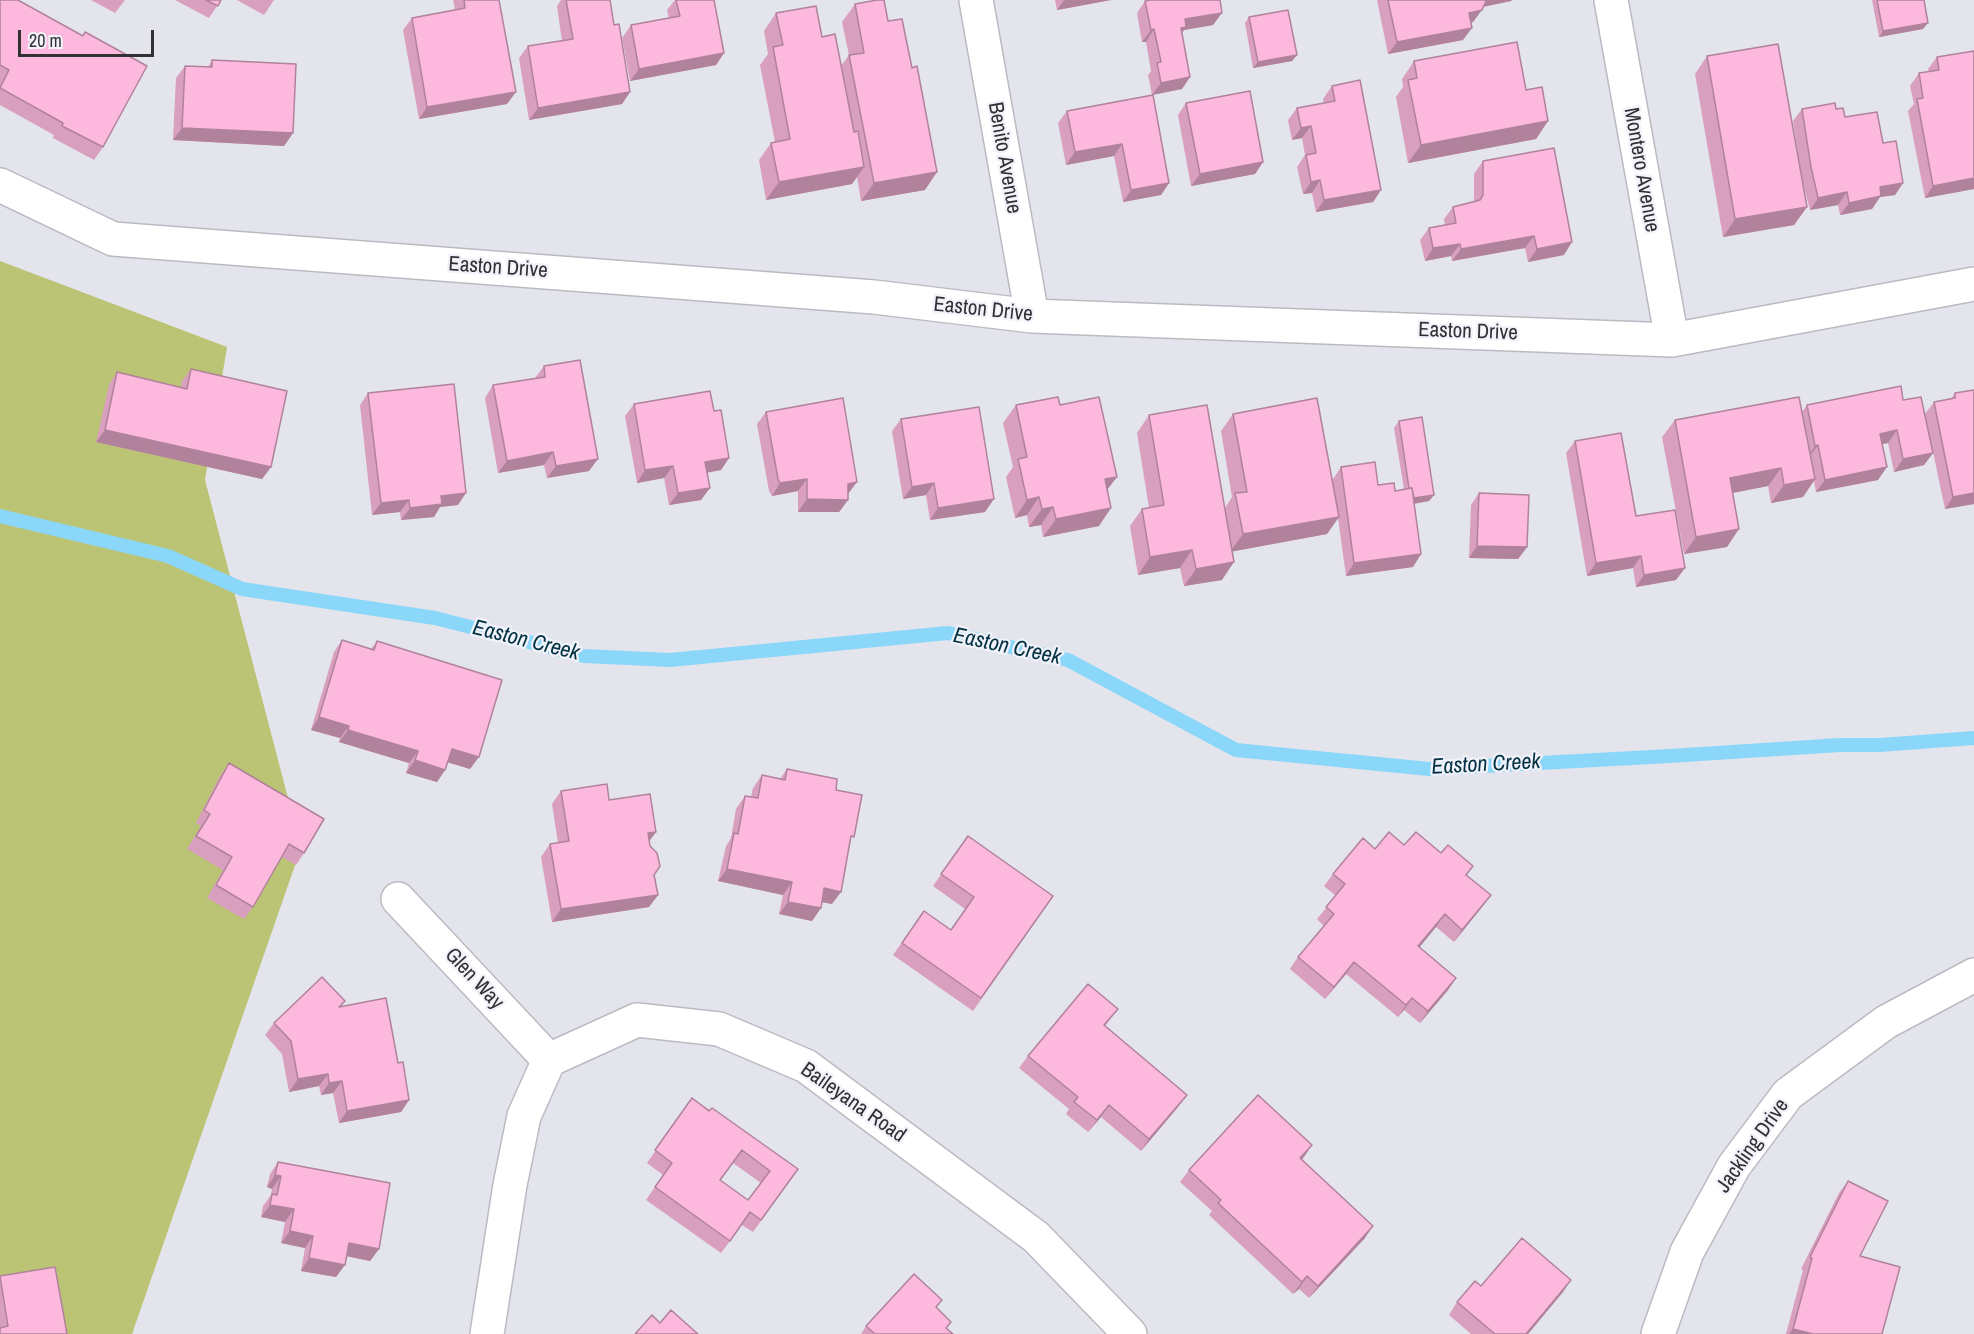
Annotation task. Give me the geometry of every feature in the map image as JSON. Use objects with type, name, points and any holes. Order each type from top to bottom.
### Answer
[{"type":"street","name":"Benito Avenue","points":[[976,0],[1032,316]]},
{"type":"street","name":"Montero Avenue","points":[[1611,0],[1671,340]]},
{"type":"street","name":"Easton Drive","points":[[0,185],[113,239],[874,297],[1032,316],[1671,340],[1974,284]]},
{"type":"street","name":"Glen Way","points":[[398,898],[549,1060]]},
{"type":"street","name":"Jackling Drive","points":[[1658,1334],[1687,1252],[1734,1166],[1788,1094],[1886,1022],[1974,975]]},
{"type":"street","name":"Baileyana Road","points":[[549,1060],[637,1020],[718,1029],[806,1066],[1036,1237],[1130,1334]]},
{"type":"street","points":[[487,1334],[510,1185],[524,1116],[549,1060]]},
{"type":"green space","points":[[0,261],[227,347],[205,480],[301,848],[132,1334],[0,1334]]},
{"type":"building","points":[[0,0],[18,0],[83,36],[85,32],[147,66],[103,147],[62,126],[63,123],[0,88],[9,70],[0,65]]},
{"type":"building","points":[[206,0],[221,0],[218,6]]},
{"type":"building","points":[[464,0],[499,0],[516,92],[427,107],[412,18],[465,8]]},
{"type":"building","points":[[566,0],[610,0],[614,25],[619,24],[630,92],[538,108],[528,46],[573,39]]},
{"type":"building","points":[[676,0],[714,0],[724,53],[639,69],[631,25],[680,16]]},
{"type":"building","points":[[884,0],[888,21],[902,19],[912,68],[917,66],[937,172],[874,183],[849,55],[864,53],[855,4]]},
{"type":"building","points":[[1220,0],[1222,13],[1185,19],[1186,27],[1181,28],[1190,77],[1161,83],[1157,63],[1161,62],[1145,1]]},
{"type":"building","points":[[1388,0],[1486,1],[1482,10],[1469,13],[1472,28],[1397,42]]},
{"type":"building","points":[[1877,0],[1924,0],[1928,23],[1883,31]]},
{"type":"building","points":[[816,6],[822,37],[835,34],[854,132],[858,131],[864,167],[779,182],[771,143],[790,139],[773,47],[783,45],[776,13]]},
{"type":"building","points":[[1288,10],[1297,55],[1258,62],[1249,17]]},
{"type":"building","points":[[1517,42],[1526,90],[1542,87],[1548,121],[1421,145],[1408,80],[1417,78],[1414,61]]},
{"type":"building","points":[[1778,44],[1807,207],[1735,219],[1707,56]]},
{"type":"building","points":[[1974,51],[1974,178],[1933,186],[1917,99],[1923,98],[1919,73],[1939,70],[1937,57]]},
{"type":"building","points":[[212,60],[296,64],[293,133],[182,128],[185,66],[212,67]]},
{"type":"building","points":[[1360,80],[1381,190],[1324,200],[1320,180],[1311,182],[1306,155],[1316,153],[1311,126],[1301,128],[1297,108],[1335,101],[1332,86]]},
{"type":"building","points":[[1250,91],[1263,162],[1200,174],[1186,103]]},
{"type":"building","points":[[1153,95],[1169,183],[1131,190],[1122,144],[1075,152],[1067,111]]},
{"type":"building","points":[[1835,103],[1836,109],[1843,108],[1845,117],[1877,112],[1883,143],[1896,141],[1903,183],[1880,187],[1881,196],[1849,203],[1847,192],[1818,198],[1802,109]]},
{"type":"building","points":[[1554,148],[1572,242],[1537,249],[1534,236],[1461,249],[1460,244],[1433,248],[1429,228],[1456,223],[1453,207],[1480,200],[1483,195],[1483,161]]},
{"type":"building","points":[[580,360],[598,459],[556,466],[553,452],[507,461],[493,385],[545,377],[544,366]]},
{"type":"building","points":[[191,369],[287,391],[271,467],[105,430],[117,372],[187,389]]},
{"type":"building","points":[[454,384],[466,493],[441,496],[442,504],[410,508],[409,500],[381,503],[368,393]]},
{"type":"building","points":[[1901,386],[1903,400],[1921,397],[1933,453],[1903,459],[1897,430],[1880,434],[1887,467],[1825,480],[1807,405]]},
{"type":"building","points":[[1974,390],[1974,493],[1953,497],[1934,402],[1955,398],[1955,393]]},
{"type":"building","points":[[710,391],[714,411],[721,410],[729,458],[705,462],[710,488],[678,493],[673,466],[645,470],[634,404]]},
{"type":"building","points":[[1058,397],[1060,405],[1099,397],[1117,477],[1105,479],[1111,508],[1056,519],[1053,507],[1042,509],[1039,497],[1027,500],[1018,459],[1027,457],[1016,405]]},
{"type":"building","points":[[1799,397],[1815,479],[1784,485],[1781,468],[1730,478],[1739,529],[1696,537],[1675,420]]},
{"type":"building","points":[[843,398],[857,482],[848,484],[848,500],[807,499],[807,479],[780,483],[778,479],[766,412]]},
{"type":"building","points":[[1317,398],[1339,517],[1243,534],[1235,493],[1247,492],[1233,414]]},
{"type":"building","points":[[1207,405],[1234,562],[1196,569],[1192,550],[1150,557],[1142,509],[1164,505],[1149,415]]},
{"type":"building","points":[[979,407],[994,499],[938,508],[934,483],[912,487],[901,419]]},
{"type":"building","points":[[1422,417],[1434,495],[1414,498],[1412,488],[1409,488],[1399,421]]},
{"type":"building","points":[[1621,433],[1636,516],[1675,510],[1685,568],[1644,575],[1641,556],[1596,563],[1575,441]]},
{"type":"building","points":[[1375,462],[1378,485],[1394,483],[1395,491],[1412,488],[1421,554],[1354,563],[1341,467]]},
{"type":"building","points":[[1479,493],[1529,495],[1527,547],[1477,546]]},
{"type":"building","points":[[342,640],[374,650],[377,641],[502,680],[479,757],[452,749],[445,770],[415,760],[418,751],[348,730],[349,726],[319,717]]},
{"type":"building","points":[[229,763],[324,819],[304,853],[289,844],[253,907],[216,885],[232,857],[196,836],[210,814],[204,810]]},
{"type":"building","points":[[787,769],[837,779],[836,790],[862,795],[854,837],[851,836],[841,892],[824,888],[821,908],[788,902],[792,882],[727,869],[734,833],[738,834],[745,796],[758,798],[762,775],[785,780]]},
{"type":"building","points":[[607,784],[609,800],[650,794],[656,832],[648,833],[650,846],[657,853],[660,866],[654,875],[658,895],[561,909],[550,844],[569,841],[561,791]]},
{"type":"building","points":[[1389,832],[1404,845],[1416,832],[1441,853],[1448,845],[1473,866],[1466,875],[1491,895],[1462,930],[1445,914],[1418,946],[1456,978],[1428,1011],[1412,998],[1406,1005],[1354,962],[1334,987],[1298,957],[1334,914],[1326,907],[1345,884],[1333,874],[1363,838],[1375,849]]},
{"type":"building","points":[[968,836],[1053,896],[981,998],[902,943],[924,911],[951,930],[974,897],[941,874]]},
{"type":"building","points":[[322,977],[345,1001],[339,1007],[386,998],[398,1063],[403,1062],[409,1100],[347,1111],[342,1081],[329,1083],[328,1074],[298,1079],[291,1041],[274,1023]]},
{"type":"building","points":[[1088,984],[1118,1009],[1104,1025],[1187,1095],[1149,1139],[1109,1105],[1097,1120],[1074,1102],[1078,1097],[1028,1056]]},
{"type":"building","points":[[1258,1095],[1312,1145],[1300,1158],[1373,1226],[1318,1286],[1307,1276],[1302,1282],[1218,1203],[1221,1200],[1189,1170]]},
{"type":"building","points":[[692,1098],[709,1111],[712,1108],[798,1169],[761,1220],[750,1212],[730,1241],[655,1187],[672,1163],[655,1150]],"holes":[[[742,1150],[770,1171],[748,1200],[720,1180]]]},
{"type":"building","points":[[278,1162],[390,1183],[379,1249],[349,1243],[345,1265],[309,1258],[313,1236],[290,1231],[294,1209],[270,1205],[272,1194],[277,1195],[281,1176],[275,1175]]},
{"type":"building","points":[[1848,1181],[1888,1201],[1860,1256],[1900,1267],[1882,1334],[1813,1334],[1793,1329],[1812,1258],[1810,1257]]},
{"type":"building","points":[[1522,1238],[1571,1280],[1526,1334],[1495,1334],[1457,1302],[1475,1281],[1481,1286]]},
{"type":"building","points":[[55,1267],[67,1334],[0,1334],[0,1328],[8,1326],[0,1276]]},
{"type":"building","points":[[914,1274],[942,1300],[936,1307],[951,1322],[946,1328],[953,1334],[875,1334],[866,1326]]},
{"type":"building","points":[[671,1310],[698,1334],[635,1334],[652,1315],[660,1323]]},
{"type":"waterway","name":"Easton Creek","points":[[0,516],[168,556],[242,589],[435,618],[584,656],[670,660],[948,633],[1068,660],[1236,750],[1429,769],[1974,738]]}]
